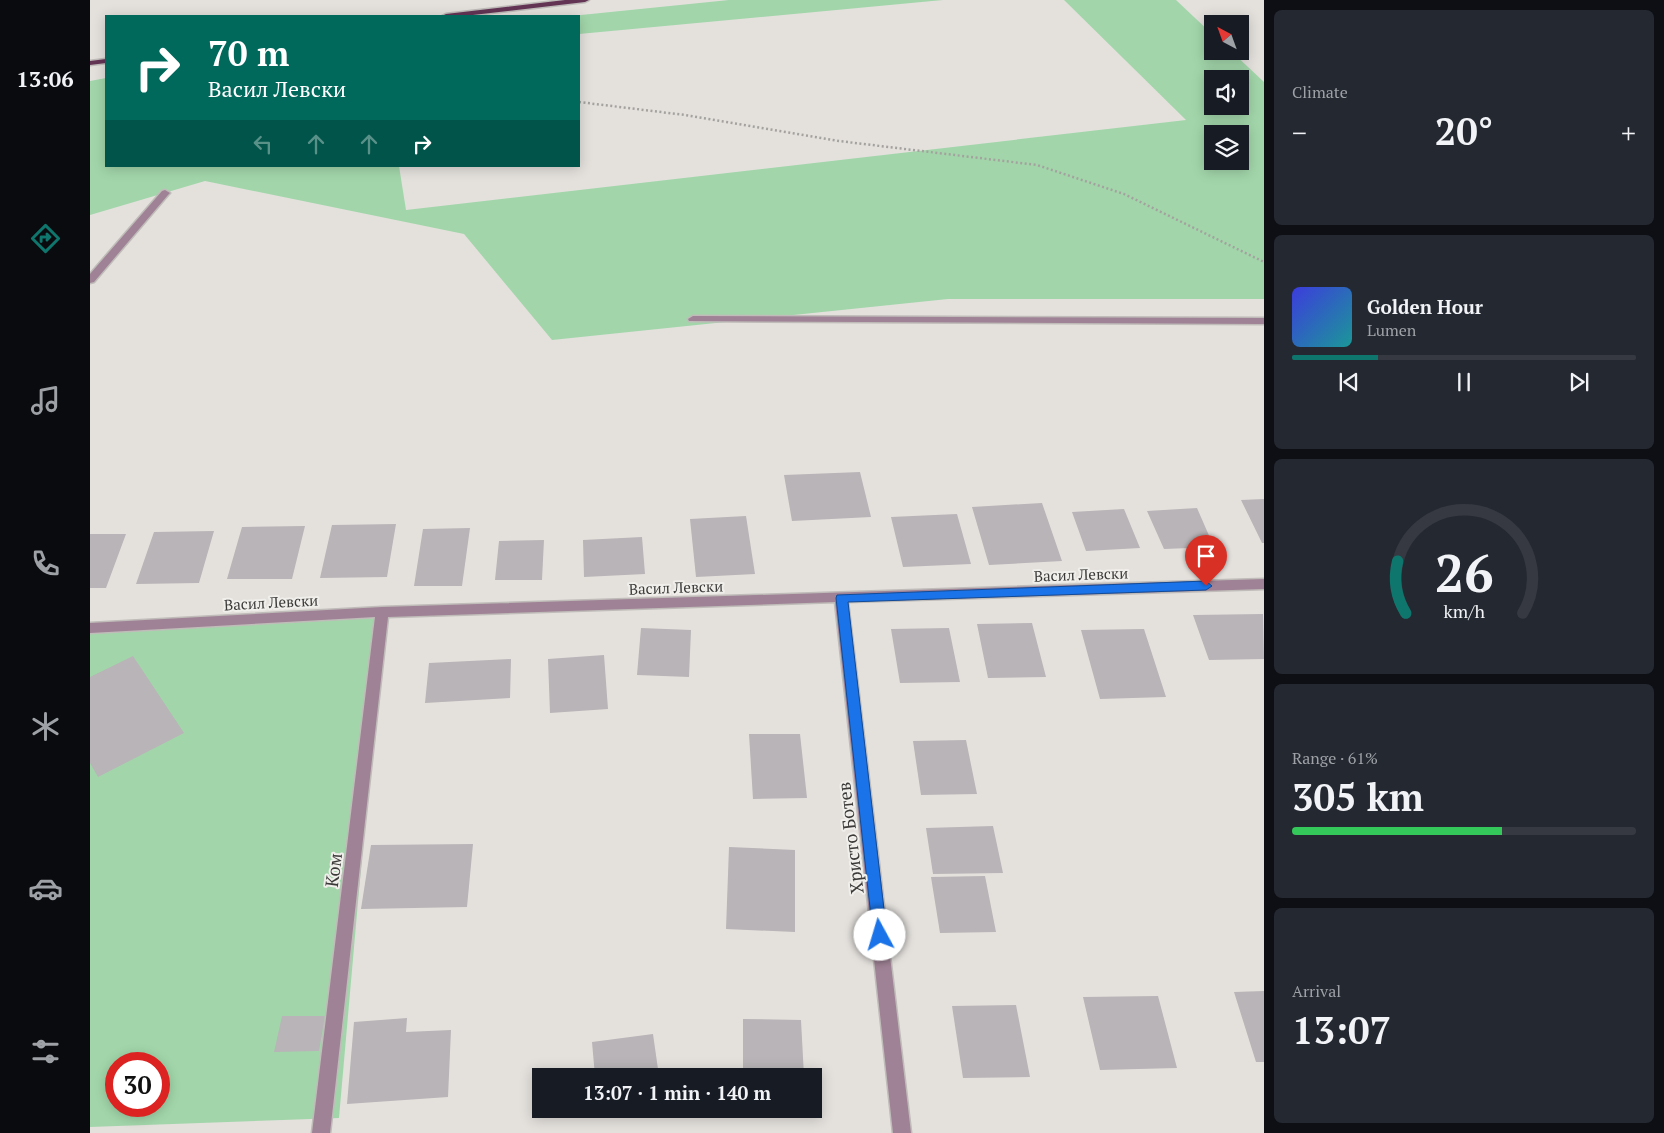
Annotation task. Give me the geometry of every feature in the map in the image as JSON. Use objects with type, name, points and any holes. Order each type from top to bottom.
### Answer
[{"type":"main road","points":[[455,15],[585,0]]},
{"type":"main road","points":[[90,63],[105,61]]},
{"type":"street","points":[[90,280],[165,193]]},
{"type":"street","points":[[693,319],[1264,321]]},
{"type":"street","name":"Васил Левски","points":[[90,628],[382,612],[1264,584]]},
{"type":"street","name":"Христо Ботев","points":[[842,598],[902,1133]]},
{"type":"street","name":"Ком","points":[[321,1133],[382,612]]},
{"type":"path","points":[[580,102],[685,115],[839,141],[1037,165],[1124,194],[1264,262]]},
{"type":"green space","points":[[729,0],[943,0],[580,34],[580,15]]},
{"type":"green space","points":[[1064,0],[1176,0],[1204,26],[1204,60],[1241,60],[1264,82],[1264,299],[948,299],[552,340],[464,234],[205,181],[90,215],[90,81],[105,78],[105,167],[399,167],[406,210],[1186,120]]},
{"type":"green space","points":[[383,618],[339,1118],[90,1127],[90,627]]},
{"type":"building","points":[[860,472],[871,517],[792,521],[784,475]]},
{"type":"building","points":[[1264,499],[1264,543],[1262,543],[1241,500]]},
{"type":"building","points":[[1042,503],[1062,561],[989,565],[972,507]]},
{"type":"building","points":[[1197,508],[1214,547],[1164,549],[1147,511]]},
{"type":"building","points":[[1124,509],[1140,548],[1086,551],[1072,512]]},
{"type":"building","points":[[957,514],[971,564],[903,567],[891,517]]},
{"type":"building","points":[[746,516],[755,574],[696,577],[690,519]]},
{"type":"building","points":[[396,524],[387,577],[320,578],[332,525]]},
{"type":"building","points":[[305,526],[292,579],[227,579],[242,527]]},
{"type":"building","points":[[470,528],[462,586],[414,586],[423,529]]},
{"type":"building","points":[[214,531],[199,583],[136,584],[154,532]]},
{"type":"building","points":[[90,534],[126,534],[106,588],[90,588]]},
{"type":"building","points":[[642,537],[645,574],[584,577],[583,540]]},
{"type":"building","points":[[544,540],[542,580],[495,580],[499,541]]},
{"type":"building","points":[[1263,614],[1264,659],[1209,660],[1193,615]]},
{"type":"building","points":[[1032,623],[1046,677],[988,678],[977,624]]},
{"type":"building","points":[[641,628],[691,630],[689,677],[637,675]]},
{"type":"building","points":[[949,628],[960,682],[900,683],[891,629]]},
{"type":"building","points":[[1144,629],[1166,697],[1100,699],[1081,630]]},
{"type":"building","points":[[604,655],[608,709],[550,713],[548,659]]},
{"type":"building","points":[[133,656],[184,733],[98,777],[90,763],[90,677]]},
{"type":"building","points":[[511,659],[510,698],[425,703],[429,663]]},
{"type":"building","points":[[749,734],[800,734],[807,798],[753,799]]},
{"type":"building","points":[[966,740],[977,794],[921,795],[913,741]]},
{"type":"building","points":[[993,826],[1003,873],[933,874],[926,828]]},
{"type":"building","points":[[473,844],[467,907],[361,909],[371,845]]},
{"type":"building","points":[[729,847],[795,850],[795,932],[726,929]]},
{"type":"building","points":[[985,876],[996,932],[940,933],[931,877]]},
{"type":"building","points":[[1264,991],[1264,1062],[1256,1062],[1234,992]]},
{"type":"building","points":[[1158,996],[1177,1068],[1100,1070],[1083,997]]},
{"type":"building","points":[[1016,1005],[1030,1077],[963,1078],[952,1006]]},
{"type":"building","points":[[282,1016],[325,1016],[319,1051],[274,1052]]},
{"type":"building","points":[[407,1018],[406,1032],[451,1030],[448,1097],[347,1104],[354,1022]]},
{"type":"building","points":[[743,1019],[801,1020],[804,1068],[743,1068]]},
{"type":"building","points":[[653,1034],[658,1068],[594,1068],[592,1042]]},
{"type":"route","points":[[880,935],[842,598],[1206,586]]}]
